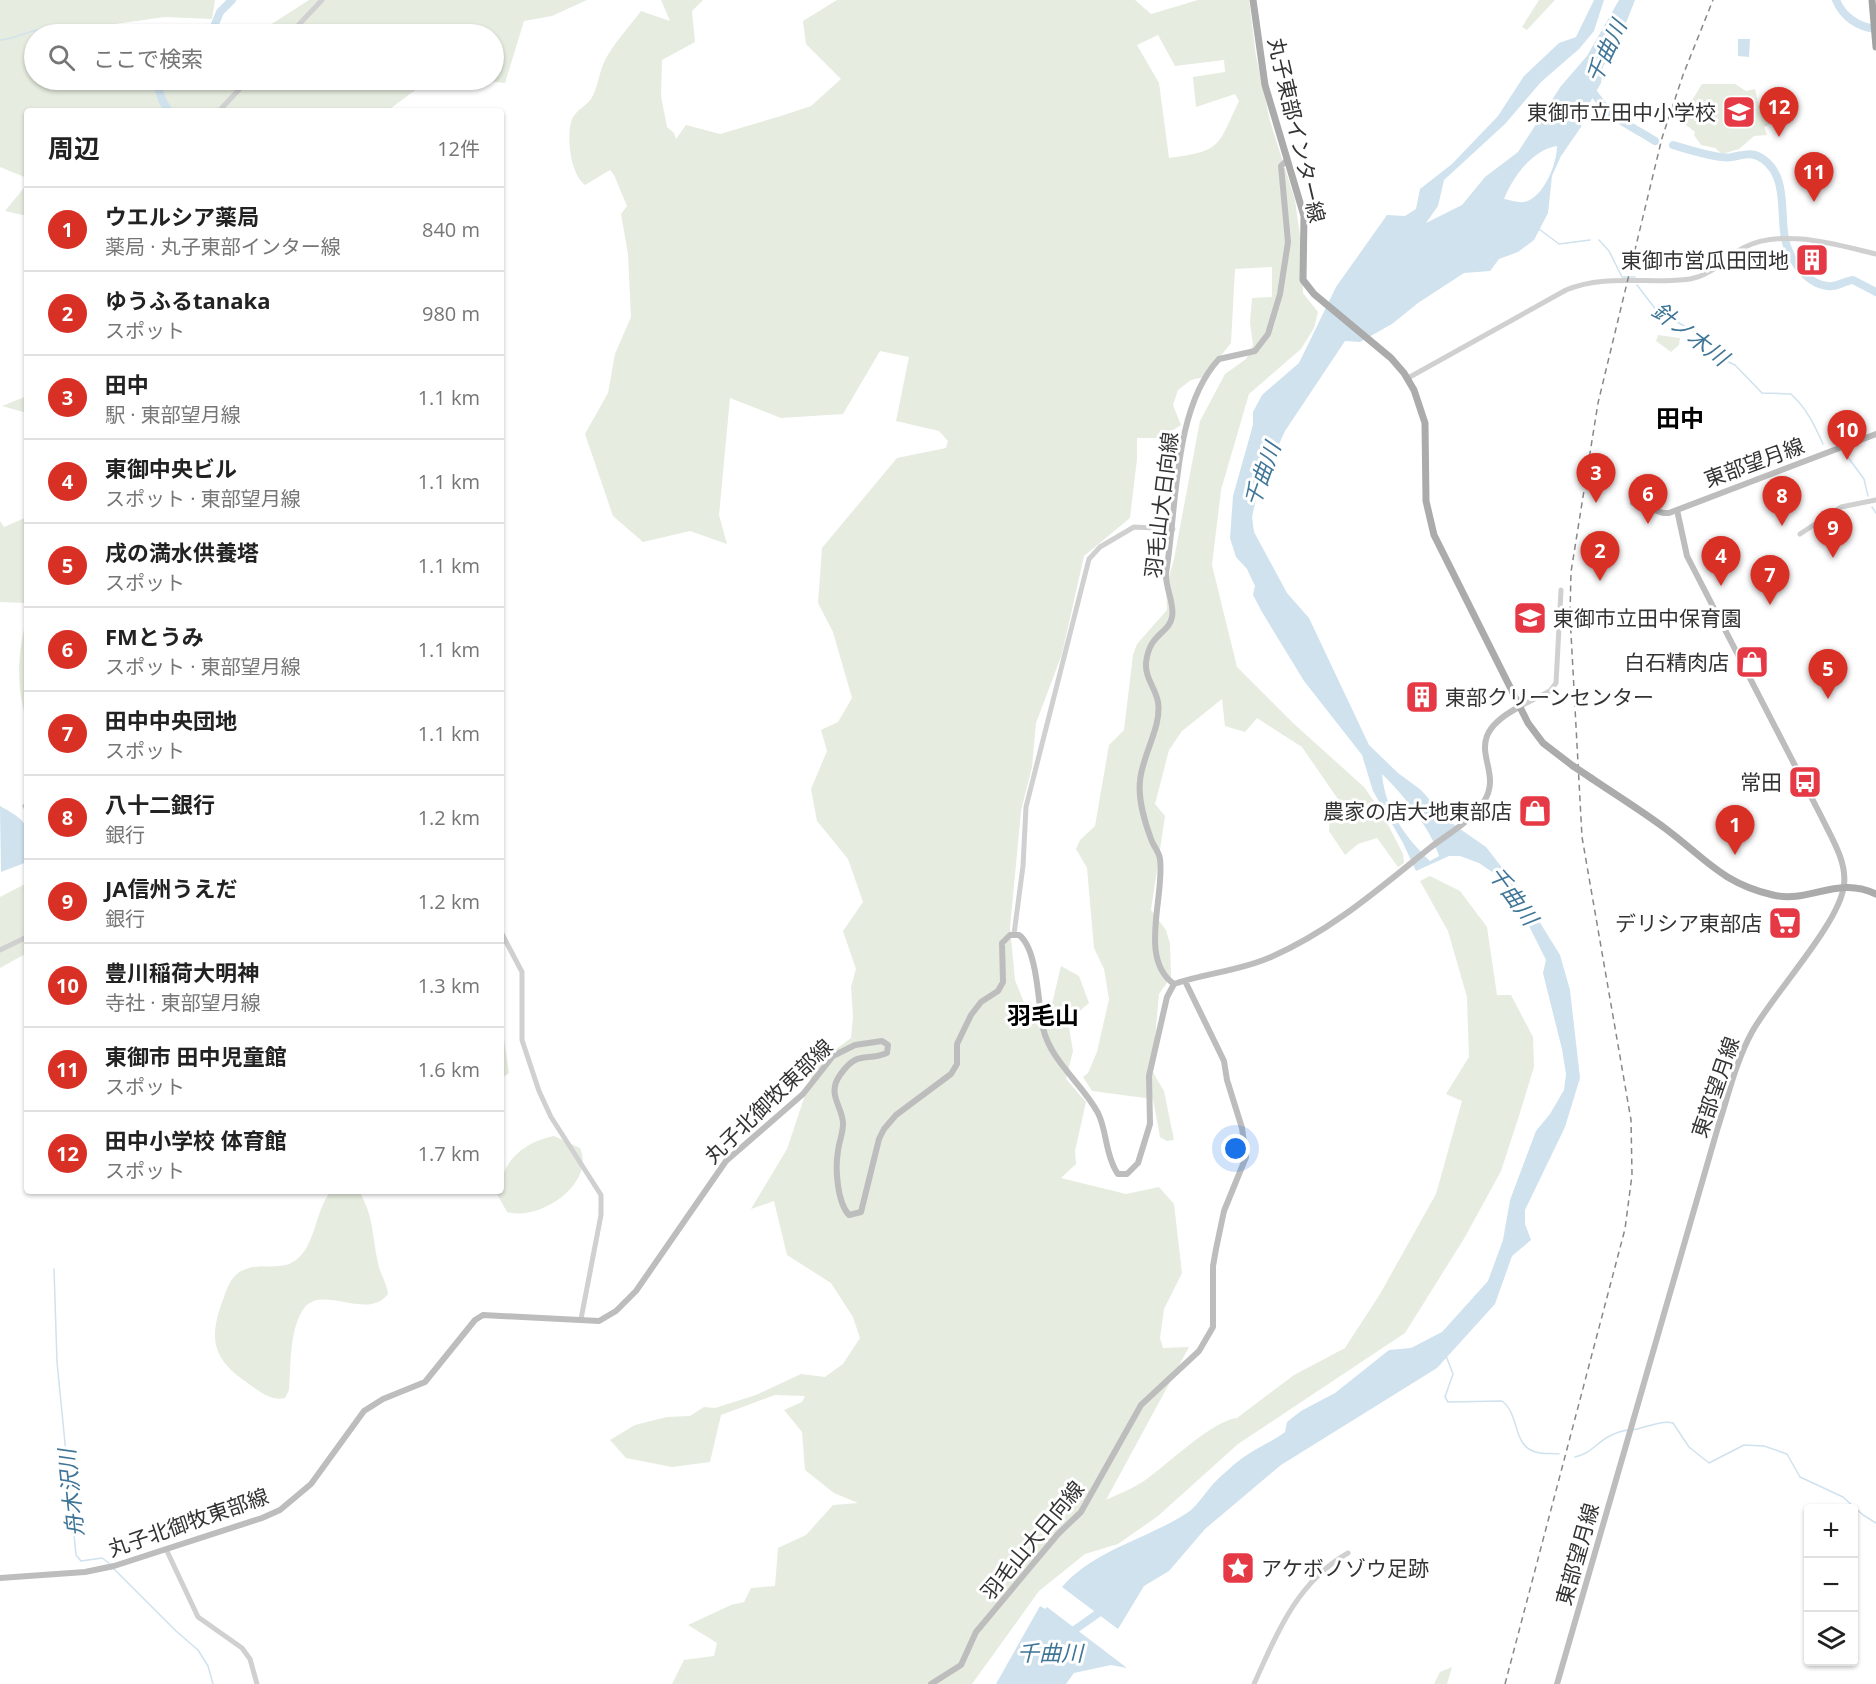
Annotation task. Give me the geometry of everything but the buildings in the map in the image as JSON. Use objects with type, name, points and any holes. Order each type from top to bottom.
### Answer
[{"type":"highway","points":[[1872,0],[1876,47]]},
{"type":"main road","name":"丸子東部インター線","points":[[1253,0],[1265,85],[1304,216],[1302,276],[1308,288],[1321,301],[1373,343],[1408,378],[1424,417],[1426,501],[1432,529],[1519,707],[1539,738],[1573,766],[1668,830],[1713,869],[1732,881],[1782,896],[1844,886],[1876,894]]},
{"type":"main road","name":"羽毛山大日向線","points":[[1174,984],[1165,978],[1157,957],[1155,925],[1160,857],[1149,832],[1139,783],[1158,702],[1147,676],[1148,650],[1153,639],[1170,623],[1173,616],[1165,584],[1182,452],[1198,391],[1219,359],[1255,351],[1268,334],[1280,294],[1288,242],[1281,166],[1287,160]]},
{"type":"main road","name":"東部望月線","points":[[1633,502],[1663,513],[1677,510],[1876,434]]},
{"type":"main road","points":[[1677,510],[1687,556],[1817,807],[1841,860],[1844,886]]},
{"type":"main road","points":[[1014,934],[1026,942],[1039,992],[1047,1040],[1097,1111],[1113,1166],[1118,1174],[1132,1171],[1142,1154],[1150,1124],[1149,1076],[1167,997],[1174,984],[1247,966],[1278,954],[1350,912],[1483,804],[1489,790],[1485,753],[1487,735],[1498,719],[1519,707]]},
{"type":"main road","name":"東部望月線","points":[[1557,1684],[1628,1436],[1744,1048],[1761,1017],[1834,912],[1844,886]]},
{"type":"main road","name":"丸子北御牧東部線","points":[[0,1578],[85,1572],[166,1549],[280,1510],[311,1484],[364,1412],[383,1399],[425,1382],[479,1317],[490,1314],[599,1321],[607,1318],[627,1301],[651,1271],[719,1168],[803,1094],[833,1056],[855,1045],[882,1041],[888,1045],[887,1053],[856,1059],[843,1071],[836,1084],[835,1104],[843,1122],[837,1161],[843,1203],[849,1215],[861,1212],[881,1135],[896,1115],[951,1074],[957,1064],[957,1044],[971,1015],[981,1002],[998,991],[1003,982],[1002,943],[1007,936],[1014,934]]},
{"type":"main road","name":"羽毛山大日向線","points":[[931,1684],[961,1665],[976,1632],[1058,1534],[1081,1512],[1142,1405],[1198,1351],[1213,1328],[1213,1266],[1224,1211],[1244,1166],[1245,1151],[1242,1128],[1227,1080],[1224,1061],[1185,981]]},
{"type":"street","points":[[299,24],[322,0]]},
{"type":"street","points":[[222,108],[239,90]]},
{"type":"street","points":[[1408,378],[1577,285],[1602,281],[1680,280],[1699,277],[1712,272],[1747,245],[1782,239],[1815,240],[1876,254]]},
{"type":"street","points":[[1800,534],[1840,507],[1876,500]]},
{"type":"street","points":[[1014,934],[1023,866],[1026,807],[1089,559],[1100,548],[1134,526],[1173,529]]},
{"type":"street","points":[[1519,707],[1547,692],[1556,683],[1562,590]]},
{"type":"street","points":[[0,950],[24,938]]},
{"type":"street","points":[[504,938],[523,976],[522,1040],[539,1091],[551,1117],[601,1195],[596,1249],[581,1319]]},
{"type":"street","points":[[166,1549],[198,1617],[242,1648],[253,1666],[257,1684]]},
{"type":"street","points":[[1254,1684],[1293,1603],[1319,1573],[1348,1553]]},
{"type":"shaded area","points":[[0,0],[215,0],[212,19],[165,17],[115,24],[24,24],[24,90],[415,90],[391,108],[24,108],[24,177],[0,167]]},
{"type":"shaded area","points":[[309,0],[587,0],[552,16],[524,21],[505,83],[504,24],[272,24]]},
{"type":"shaded area","points":[[661,0],[703,0],[692,11],[695,42],[662,60],[661,96],[667,127],[674,133],[676,139],[686,125],[720,134],[811,106],[841,79],[806,44],[803,21],[837,0],[1135,0],[1151,14],[1198,0],[1249,0],[1256,56],[1270,121],[1295,200],[1301,243],[1303,293],[1318,312],[1314,328],[1301,349],[1249,394],[1221,490],[1212,565],[1237,667],[1293,723],[1364,787],[1381,811],[1403,854],[1404,863],[1398,867],[1377,838],[1358,844],[1345,855],[1329,831],[1330,817],[1342,805],[1302,747],[1257,718],[1245,732],[1225,726],[1222,699],[1182,731],[1169,750],[1155,804],[1165,816],[1151,910],[1166,930],[1170,944],[1171,977],[1159,994],[1152,1071],[1164,1091],[1174,1140],[1167,1141],[1160,1137],[1153,1099],[1092,1091],[1083,1077],[1088,1073],[1097,1052],[1109,999],[1104,969],[1094,948],[1087,868],[1076,849],[1080,840],[1095,826],[1109,745],[1124,730],[1133,655],[1137,644],[1167,610],[1166,587],[1174,559],[1200,421],[1225,374],[1246,359],[1253,345],[1250,323],[1252,298],[1272,297],[1272,267],[1235,269],[1231,343],[1204,377],[1191,380],[1178,390],[1173,405],[1181,425],[1161,438],[1137,438],[1137,459],[1130,518],[1084,556],[1062,654],[1036,723],[1032,767],[1021,811],[1010,928],[1015,980],[1027,1010],[1037,1019],[1052,1004],[1061,966],[1079,976],[1089,1003],[1068,1021],[1073,1051],[1066,1079],[1086,1102],[1075,1151],[1076,1164],[1061,1178],[1126,1194],[1159,1187],[1174,1204],[1182,1273],[1164,1309],[1160,1338],[1163,1348],[1189,1347],[1106,1500],[1144,1481],[1203,1435],[1216,1426],[1237,1418],[1294,1375],[1345,1348],[1380,1294],[1436,1194],[1462,1101],[1446,1094],[1469,1057],[1467,997],[1448,931],[1420,881],[1430,876],[1460,891],[1487,927],[1497,995],[1511,995],[1533,1037],[1534,1067],[1501,1171],[1465,1237],[1405,1333],[1238,1444],[1158,1516],[1118,1544],[1085,1554],[1039,1591],[972,1684],[672,1684],[684,1660],[714,1656],[717,1643],[688,1625],[731,1605],[744,1602],[751,1588],[775,1586],[778,1548],[806,1535],[833,1505],[858,1503],[834,1493],[805,1470],[802,1432],[784,1410],[802,1402],[805,1396],[775,1395],[721,1415],[710,1462],[672,1467],[626,1458],[610,1440],[635,1425],[667,1417],[690,1416],[704,1407],[715,1408],[756,1395],[801,1374],[825,1377],[843,1364],[860,1338],[853,1317],[831,1283],[787,1255],[774,1201],[751,1209],[787,1149],[815,1065],[851,1038],[853,1016],[851,987],[856,969],[843,931],[863,902],[848,859],[817,821],[811,789],[827,751],[821,730],[838,722],[852,698],[833,632],[818,603],[822,548],[897,458],[946,448],[948,441],[939,431],[896,421],[909,357],[880,351],[843,414],[781,418],[730,398],[719,515],[727,544],[690,531],[643,542],[613,516],[585,434],[608,393],[615,354],[631,317],[628,254],[621,214],[627,206],[610,170],[585,185],[580,179],[571,154],[570,126],[574,116],[593,95],[603,65],[617,41],[641,11],[670,21]],"holes":[[[1158,35],[1175,66],[1224,60],[1225,72],[1193,77],[1196,107],[1235,94],[1239,101],[1216,144],[1199,153],[1169,158],[1159,83],[1137,45]]]},
{"type":"shaded area","points":[[1539,0],[1555,0],[1527,30],[1522,27]]},
{"type":"shaded area","points":[[1702,84],[1735,84],[1746,91],[1755,89],[1759,106],[1768,109],[1771,124],[1764,127],[1767,135],[1754,136],[1739,149],[1722,154],[1715,148],[1701,145],[1694,135],[1695,132],[1680,120]]},
{"type":"shaded area","points":[[24,188],[24,215],[5,211]]},
{"type":"shaded area","points":[[1658,335],[1680,338],[1679,345],[1671,352],[1656,341]]},
{"type":"shaded area","points":[[24,397],[24,412],[2,406]]},
{"type":"shaded area","points":[[24,518],[24,603],[0,602],[0,521],[4,527]]},
{"type":"shaded area","points":[[24,631],[24,712],[19,670]]},
{"type":"shaded area","points":[[24,885],[24,955],[0,968],[0,897]]},
{"type":"shaded area","points":[[504,1039],[509,1073],[504,1076]]},
{"type":"shaded area","points":[[554,1136],[580,1148],[583,1161],[580,1175],[562,1197],[548,1206],[520,1214],[507,1212],[497,1194],[504,1194],[505,1170],[524,1148]]},
{"type":"shaded area","points":[[329,1194],[361,1194],[370,1218],[378,1263],[388,1294],[379,1301],[369,1304],[323,1299],[313,1301],[305,1307],[293,1336],[289,1390],[285,1398],[274,1398],[254,1388],[225,1363],[216,1344],[215,1333],[219,1310],[229,1284],[241,1271],[252,1267],[284,1265],[303,1254]]},
{"type":"shaded area","points":[[1452,1667],[1447,1684],[1434,1684],[1440,1672]]},
{"type":"water","points":[[1594,0],[1604,0],[1594,31],[1579,49],[1541,82],[1505,124],[1444,180],[1438,206],[1426,223],[1462,205],[1485,177],[1518,152],[1561,86],[1587,56],[1619,0],[1635,0],[1624,28],[1603,67],[1601,83],[1584,113],[1581,127],[1561,156],[1552,176],[1548,213],[1534,240],[1518,252],[1499,259],[1490,271],[1464,273],[1418,303],[1392,324],[1360,342],[1345,341],[1285,431],[1258,490],[1252,517],[1254,532],[1287,593],[1309,618],[1369,745],[1398,773],[1421,790],[1450,822],[1486,847],[1521,892],[1560,955],[1570,990],[1580,1078],[1565,1127],[1525,1210],[1525,1224],[1531,1240],[1512,1256],[1495,1304],[1437,1368],[1281,1465],[1205,1529],[1169,1571],[1144,1586],[1118,1629],[1062,1587],[1089,1563],[1187,1513],[1237,1462],[1285,1432],[1287,1422],[1301,1411],[1335,1393],[1389,1350],[1411,1348],[1442,1332],[1488,1281],[1503,1240],[1510,1200],[1536,1131],[1550,1114],[1564,1090],[1566,1074],[1562,1049],[1543,973],[1546,960],[1525,918],[1511,903],[1501,878],[1479,863],[1460,856],[1449,856],[1416,871],[1403,843],[1373,791],[1362,755],[1304,681],[1262,612],[1253,595],[1255,586],[1247,569],[1236,557],[1230,538],[1233,496],[1253,425],[1253,412],[1262,395],[1299,363],[1336,287],[1387,215],[1405,216],[1416,209],[1420,189],[1452,164],[1498,116],[1524,76],[1559,43],[1576,37]],"holes":[[[1557,146],[1552,170],[1538,194],[1524,202],[1504,199],[1524,166],[1539,153]],[[1382,774],[1415,812],[1430,835],[1439,856],[1430,861],[1412,842],[1398,822],[1387,799]]]},
{"type":"water","points":[[1738,39],[1750,39],[1749,57],[1738,56]]},
{"type":"water","points":[[0,806],[18,817],[24,824],[24,863],[1,872]]},
{"type":"water","name":"千曲川","points":[[1040,1606],[1045,1609],[1047,1607],[1127,1668],[1111,1665],[1074,1673],[1066,1684],[996,1684]]},
{"type":"waterway","points":[[215,24],[220,12],[232,0]]},
{"type":"waterway","points":[[1836,0],[1852,20],[1876,29]]},
{"type":"waterway","points":[[0,40],[24,34]]},
{"type":"waterway","points":[[1590,87],[1611,113],[1655,141]]},
{"type":"waterway","points":[[159,90],[167,108]]},
{"type":"waterway","points":[[1673,145],[1720,157],[1752,154],[1763,159],[1776,174],[1779,183],[1785,241],[1798,266],[1819,284],[1834,286],[1853,280],[1876,292]]},
{"type":"waterway","name":"針ノ木川","points":[[1539,229],[1559,244],[1590,240]]},
{"type":"waterway","name":"針ノ木川","points":[[1599,240],[1609,251],[1622,277],[1635,277]]},
{"type":"waterway","name":"針ノ木川","points":[[1637,285],[1657,311],[1708,339],[1726,361],[1735,365],[1762,393],[1791,394],[1810,417],[1823,444]]},
{"type":"waterway","name":"針ノ木川","points":[[1847,456],[1864,479],[1868,496]]},
{"type":"waterway","name":"針ノ木川","points":[[1872,507],[1876,513]]},
{"type":"waterway","name":"舟木沢川","points":[[54,1269],[57,1362],[76,1555],[81,1561],[102,1558],[109,1563]]},
{"type":"waterway","points":[[1446,1356],[1453,1374],[1445,1397],[1448,1402],[1502,1401],[1512,1414],[1520,1438],[1525,1445],[1540,1453],[1559,1454]]},
{"type":"waterway","points":[[1632,1430],[1658,1423],[1673,1423],[1689,1447],[1709,1463],[1744,1445],[1764,1446],[1787,1454],[1800,1477],[1843,1497],[1876,1523]]},
{"type":"waterway","points":[[1575,1457],[1588,1452],[1610,1436],[1628,1430]]},
{"type":"waterway","name":"舟木沢川","points":[[114,1569],[198,1650],[208,1666],[213,1684]]},
{"type":"waterway","name":"千曲川","points":[[1071,1636],[1073,1631],[1107,1607]]},
{"type":"railway","points":[[1505,1684],[1625,1229],[1632,1175],[1631,1120],[1582,837],[1570,615],[1571,572],[1598,403],[1662,138],[1683,75],[1713,0]]},
{"type":"place","name":"東御市立田中小学校","points":[[1739,112]]},
{"type":"place","name":"田中小学校 体育館","points":[[1779,137]]},
{"type":"place","name":"東御市 田中児童館","points":[[1814,202]]},
{"type":"place","name":"東御市営瓜田団地","points":[[1812,260]]},
{"type":"place","name":"豊川稲荷大明神","points":[[1847,460]]},
{"type":"place","name":"田中","points":[[1596,503]]},
{"type":"place","name":"FMとうみ","points":[[1648,524]]},
{"type":"place","name":"八十二銀行","points":[[1782,526]]},
{"type":"place","name":"JA信州うえだ","points":[[1833,558]]},
{"type":"place","name":"ゆうふるtanaka","points":[[1600,581]]},
{"type":"place","name":"東御中央ビル","points":[[1721,586]]},
{"type":"place","name":"田中中央団地","points":[[1770,605]]},
{"type":"place","name":"東御市立田中保育園","points":[[1530,618]]},
{"type":"place","name":"白石精肉店","points":[[1752,662]]},
{"type":"place","name":"東部クリーンセンター","points":[[1422,697]]},
{"type":"place","name":"戌の満水供養塔","points":[[1828,699]]},
{"type":"place","name":"常田","points":[[1805,782]]},
{"type":"place","name":"農家の店大地東部店","points":[[1535,811]]},
{"type":"place","name":"ウエルシア薬局","points":[[1735,855]]},
{"type":"place","name":"デリシア東部店","points":[[1785,923]]},
{"type":"place","name":"アケボノゾウ足跡","points":[[1238,1568]]},
{"type":"district","name":"田中","points":[[1680,417]]},
{"type":"district","name":"羽毛山","points":[[1043,1014]]}]
